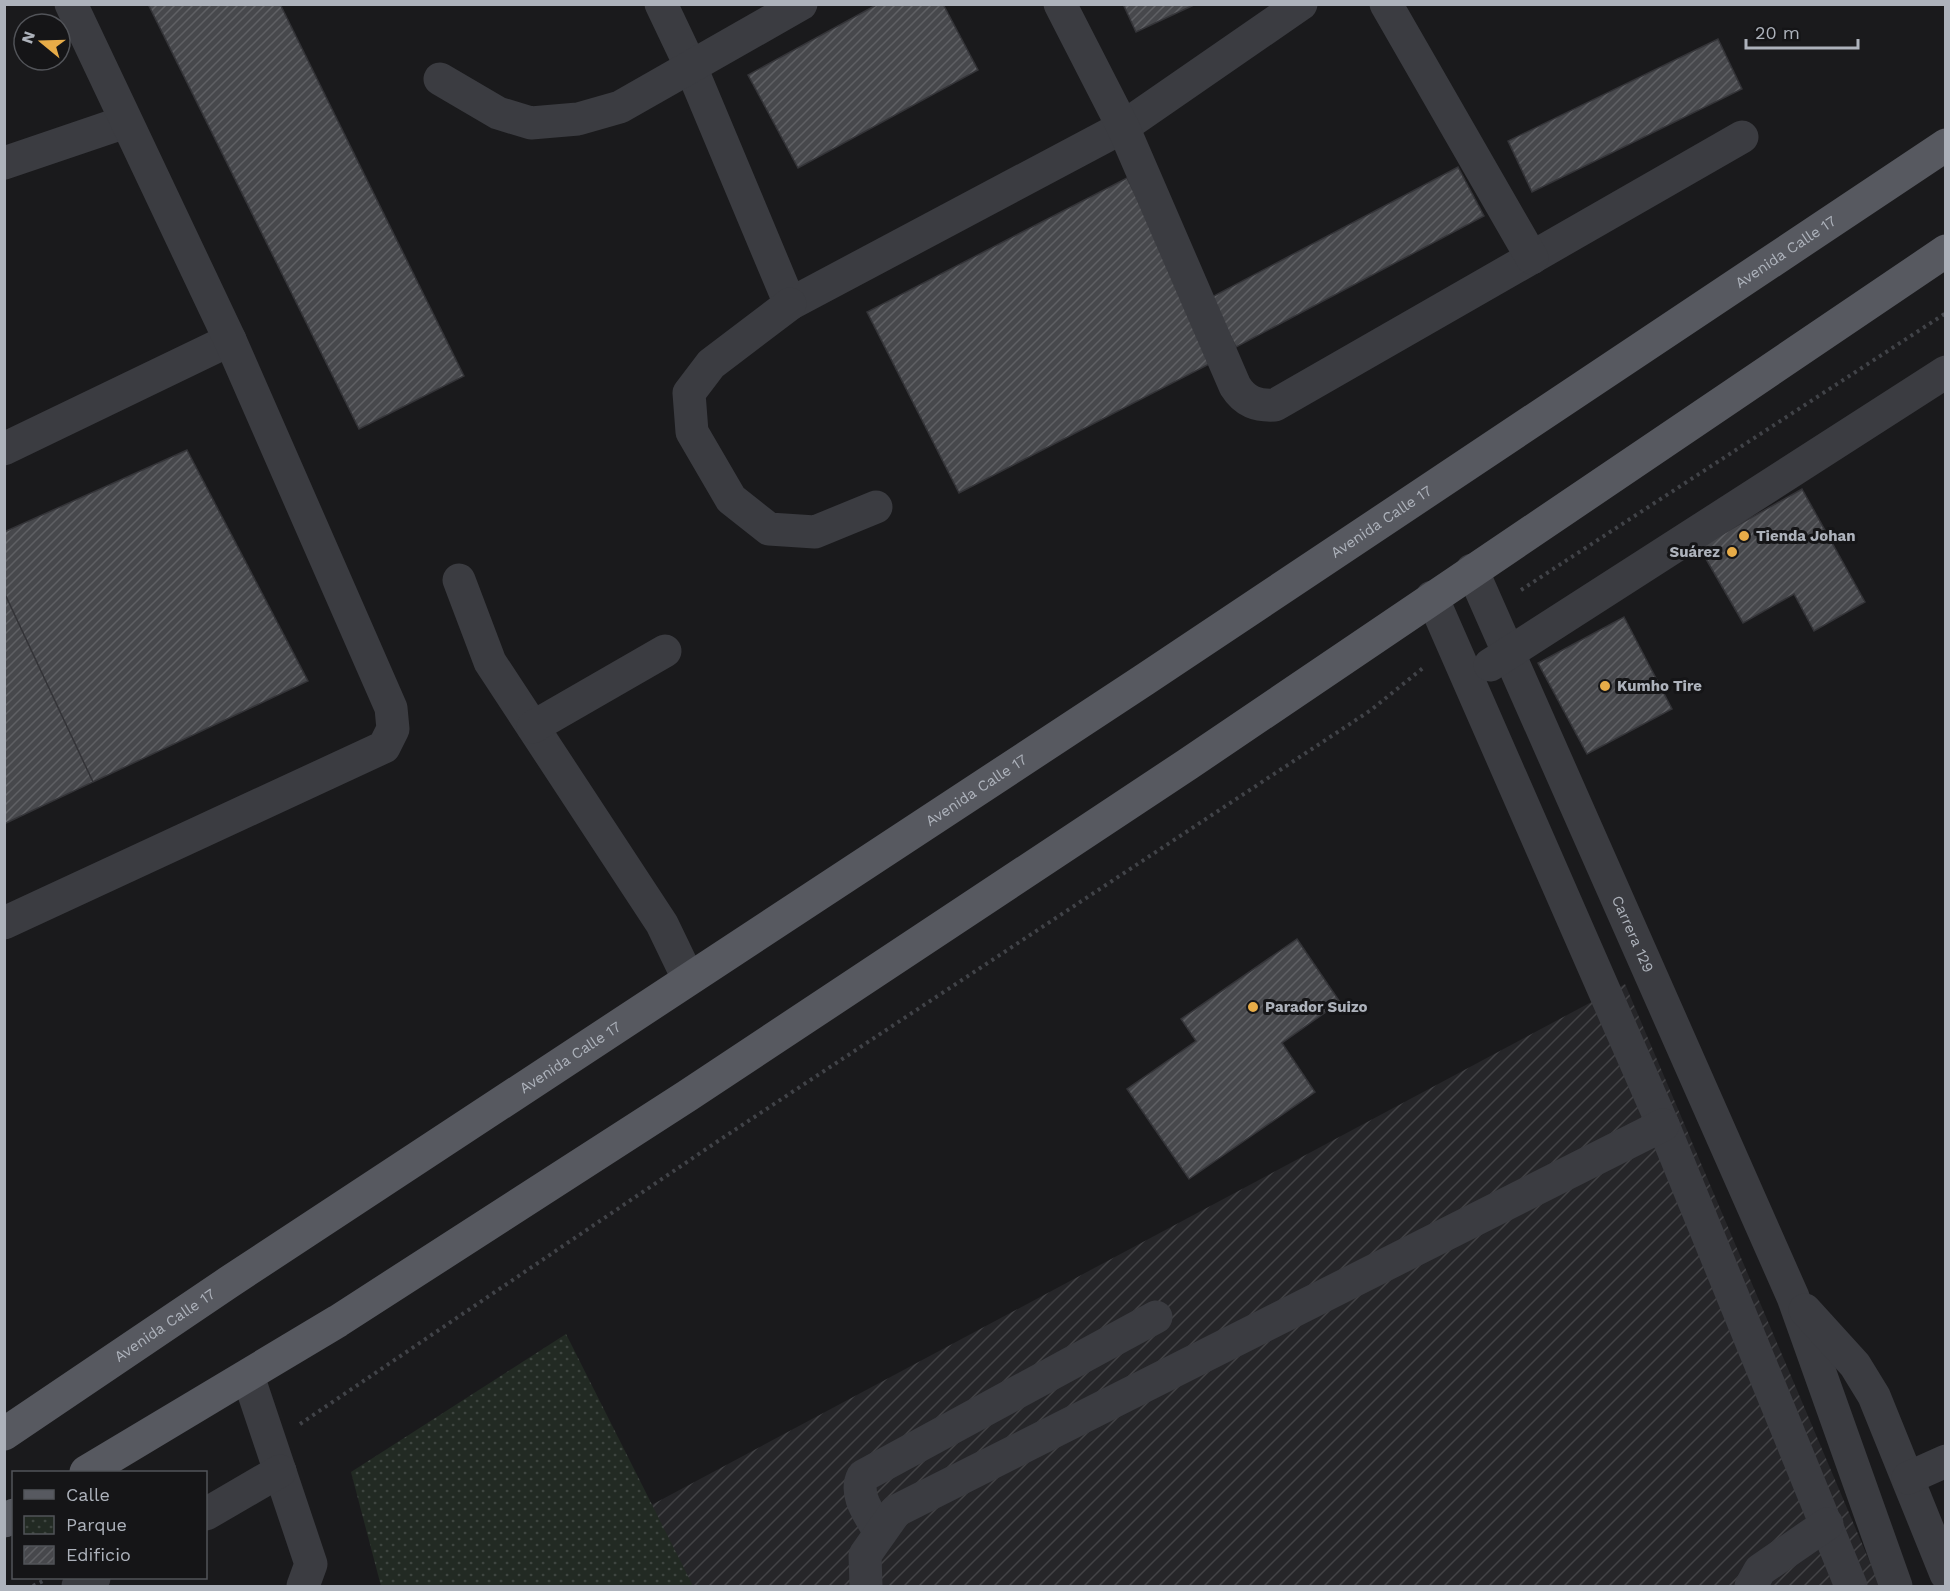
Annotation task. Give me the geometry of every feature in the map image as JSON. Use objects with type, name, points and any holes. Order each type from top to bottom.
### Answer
[{"type":"main road","name":"Avenida Calle 17","points":[[4,1434],[229,1282],[1213,634],[1946,145]]},
{"type":"main road","points":[[89,1471],[248,1376],[706,1083],[1188,764],[1946,251]]},
{"type":"street","points":[[4,923],[384,747],[393,729],[392,708],[230,340],[71,4]]},
{"type":"street","points":[[661,4],[690,65],[790,304]]},
{"type":"street","points":[[440,79],[498,112],[531,123],[578,119],[620,106],[801,4]]},
{"type":"street","points":[[1060,4],[1123,126],[1235,386],[1242,398],[1260,406],[1275,405],[1742,137]]},
{"type":"street","points":[[876,507],[815,532],[769,529],[731,499],[692,432],[689,393],[711,364],[790,304],[1123,126],[1301,4]]},
{"type":"street","points":[[1386,4],[1532,258]]},
{"type":"street","points":[[4,163],[125,122]]},
{"type":"street","points":[[4,449],[230,340]]},
{"type":"street","points":[[1468,679],[1946,372]]},
{"type":"street","name":"Carrera 129","points":[[1472,570],[1793,1297]]},
{"type":"street","points":[[459,580],[490,662],[662,924],[688,978]]},
{"type":"street","points":[[1432,597],[1663,1125],[1851,1587]]},
{"type":"street","points":[[533,728],[665,651]]},
{"type":"street","points":[[866,1587],[865,1555],[896,1511],[1663,1125]]},
{"type":"street","points":[[1793,1297],[1855,1365],[1874,1396],[1946,1574]]},
{"type":"street","points":[[1793,1297],[1896,1587]]},
{"type":"street","points":[[880,1533],[859,1493],[859,1484],[863,1476],[1156,1317]]},
{"type":"street","points":[[248,1376],[311,1564],[303,1587]]},
{"type":"street","points":[[207,1513],[275,1458]]},
{"type":"street","points":[[1908,1478],[1946,1461]]},
{"type":"street","points":[[1751,1587],[1760,1570],[1827,1524]]},
{"type":"street","points":[[78,1587],[92,1579]]},
{"type":"path","points":[[1491,614],[1533,581],[1946,313]]},
{"type":"path","points":[[275,1458],[718,1142],[1371,710],[1453,644]]},
{"type":"shaded area","points":[[1625,984],[1880,1586],[593,1586],[573,1547]]},
{"type":"green space","points":[[566,1334],[693,1586],[381,1586],[351,1472]]},
{"type":"building","points":[[148,4],[280,4],[464,376],[359,429]]},
{"type":"building","points":[[878,4],[943,4],[978,70],[798,168],[748,75]]},
{"type":"building","points":[[1123,4],[1196,4],[1136,32]]},
{"type":"building","points":[[1718,39],[1742,89],[1532,192],[1508,141]]},
{"type":"building","points":[[1458,167],[1484,216],[1236,347],[1210,298]]},
{"type":"building","points":[[1127,178],[1219,359],[959,493],[867,312]]},
{"type":"building","points":[[187,450],[308,681],[93,782],[4,592],[4,532]]},
{"type":"building","points":[[1802,489],[1865,602],[1814,631],[1794,594],[1743,623],[1699,547]]},
{"type":"building","points":[[4,592],[93,782],[4,824]]},
{"type":"building","name":"Kumho Tire","points":[[1624,617],[1672,709],[1587,754],[1538,663]]},
{"type":"building","points":[[1297,939],[1340,1002],[1282,1043],[1315,1092],[1189,1179],[1127,1089],[1196,1041],[1181,1019]]},
{"type":"place","name":"Tienda Johan","points":[[1744,536]]},
{"type":"place","name":"Suárez","points":[[1732,552]]},
{"type":"place","name":"Kumho Tire","points":[[1605,686]]},
{"type":"place","name":"Parador Suizo","points":[[1253,1007]]}]
